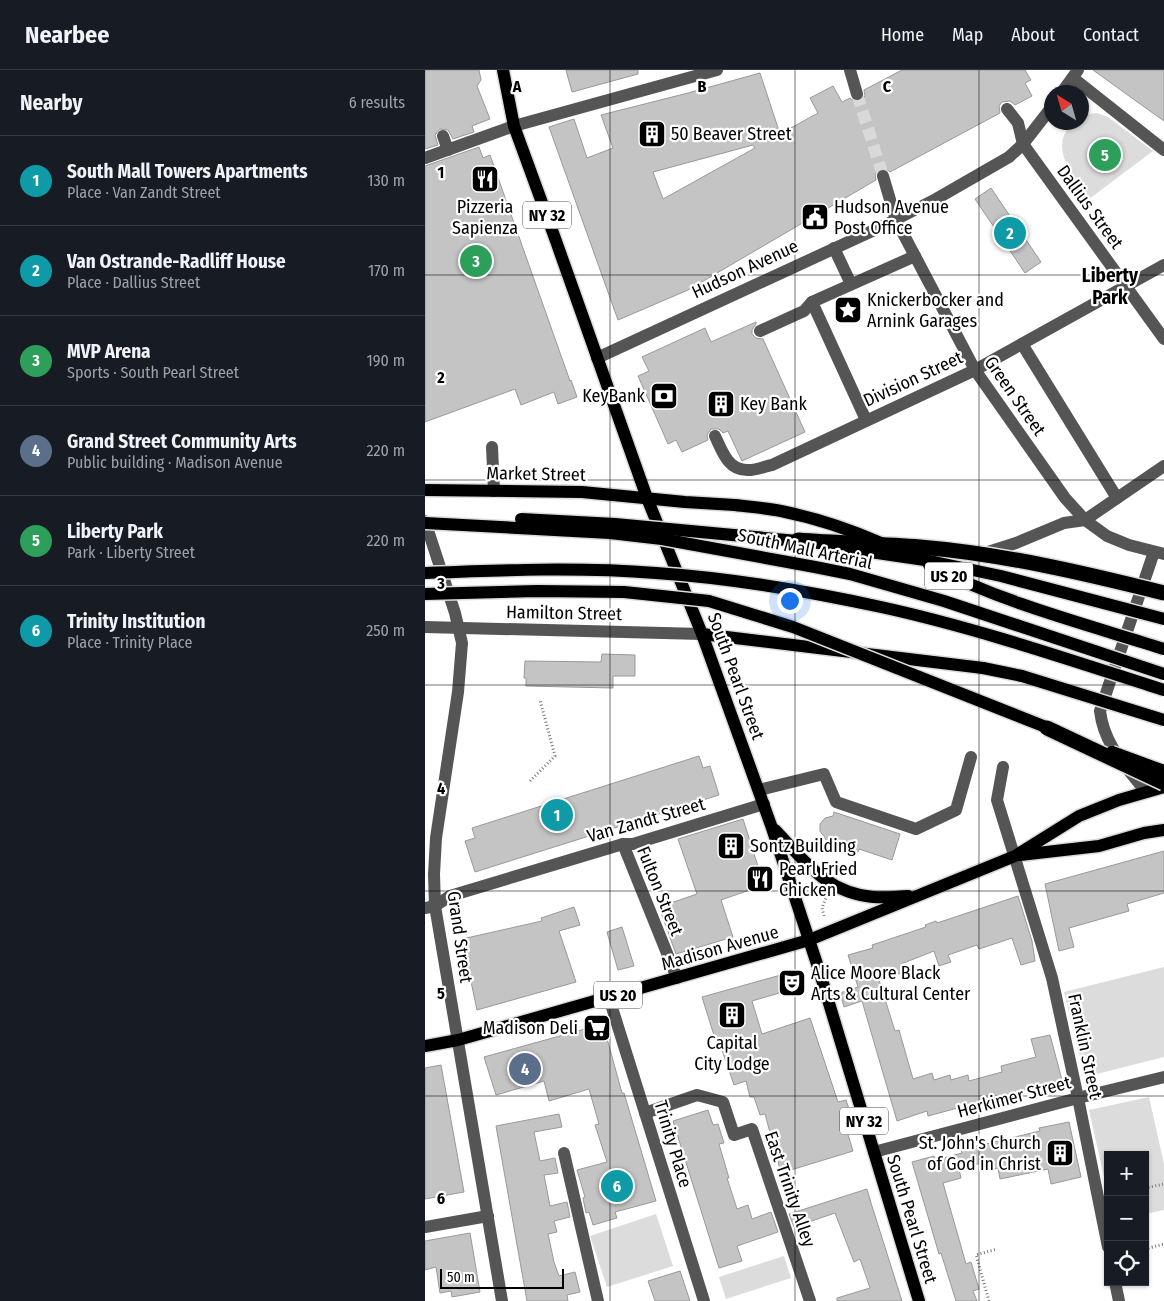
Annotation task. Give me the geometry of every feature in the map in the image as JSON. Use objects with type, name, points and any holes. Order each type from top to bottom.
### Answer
[{"type":"highway","points":[[798,540],[921,547],[1007,558],[1164,593]]},
{"type":"highway","points":[[1047,728],[1164,783]]},
{"type":"main road","name":"South Pearl Street","points":[[503,70],[514,126],[647,498],[702,634],[773,828],[919,1301]]},
{"type":"main road","name":"Market Street","points":[[425,490],[582,492],[647,498]]},
{"type":"main road","name":"US 20","points":[[647,498],[779,510],[814,519],[853,531],[902,552],[950,576],[995,594],[1061,617],[1164,648]]},
{"type":"main road","points":[[425,521],[494,518],[557,521],[615,524],[798,540],[961,567],[1164,619]]},
{"type":"main road","name":"South Mall Arterial","points":[[425,521],[610,533],[662,539],[850,574],[944,601],[1164,674]]},
{"type":"main road","points":[[425,572],[552,569],[603,570],[684,576],[769,586],[881,607],[944,622],[1164,690]]},
{"type":"main road","points":[[425,594],[537,591],[623,592],[709,601],[802,631],[1047,728],[1164,771]]},
{"type":"main road","points":[[702,634],[983,668],[1022,676],[1164,720]]},
{"type":"main road","name":"Madison Avenue","points":[[425,1046],[458,1040],[809,940],[1015,856],[1079,816],[1119,800],[1164,787]]},
{"type":"main road","points":[[773,828],[820,877],[841,890],[874,897],[915,896]]},
{"type":"main road","name":"Madison Avenue","points":[[1015,856],[1099,846],[1144,833],[1164,830]]},
{"type":"street","points":[[425,158],[514,126],[717,70]]},
{"type":"street","points":[[850,70],[857,94]]},
{"type":"street","points":[[1067,85],[1075,74],[1164,150]]},
{"type":"street","points":[[1007,109],[1019,123],[1023,144]]},
{"type":"street","name":"Hudson Avenue","points":[[597,358],[896,220],[1009,157],[1023,144],[1044,117]]},
{"type":"street","points":[[443,136],[448,150]]},
{"type":"street","name":"Dallius Street","points":[[1023,144],[1164,338]]},
{"type":"street","name":"Green Street","points":[[883,176],[896,220],[975,370],[1065,498],[1085,520],[1107,536],[1129,546],[1159,553]]},
{"type":"street","points":[[834,248],[851,284]]},
{"type":"street","points":[[760,331],[804,311],[811,302],[915,256]]},
{"type":"street","name":"Division Street","points":[[715,436],[726,458],[733,466],[747,470],[772,465],[975,370],[1164,265]]},
{"type":"street","points":[[811,302],[867,420]]},
{"type":"street","points":[[1022,344],[1117,498]]},
{"type":"street","points":[[492,447],[494,491]]},
{"type":"street","points":[[988,552],[1016,543],[1064,523],[1085,520],[1164,466]]},
{"type":"street","name":"Grand Street","points":[[425,521],[462,643],[458,692],[436,838],[430,907],[458,1040],[502,1301]]},
{"type":"street","points":[[1145,792],[1109,745],[1102,726],[1100,711],[1159,553]]},
{"type":"street","name":"Hamilton Street","points":[[425,628],[702,634]]},
{"type":"street","points":[[759,790],[824,774],[836,802],[915,829],[956,810],[971,757]]},
{"type":"street","name":"Franklin Street","points":[[1003,767],[997,800],[1053,984],[1107,1241]]},
{"type":"street","name":"Van Zandt Street","points":[[430,907],[451,896],[764,804]]},
{"type":"street","name":"Fulton Street","points":[[623,844],[677,978]]},
{"type":"street","points":[[425,877],[430,907]]},
{"type":"street","name":"Trinity Place","points":[[609,998],[704,1301]]},
{"type":"street","name":"Herkimer Street","points":[[874,1152],[1164,1077]]},
{"type":"street","name":"East Trinity Alley","points":[[645,1113],[697,1096],[723,1102],[734,1135],[752,1129],[810,1301]]},
{"type":"street","points":[[564,1153],[598,1301]]},
{"type":"street","points":[[425,1227],[488,1216]]},
{"type":"street","points":[[1116,1286],[1119,1301]]},
{"type":"path","points":[[530,781],[555,756],[540,700]]},
{"type":"path","points":[[824,916],[822,908],[829,889]]},
{"type":"path","points":[[816,912],[822,908]]},
{"type":"path","points":[[1149,1187],[1164,1184]]},
{"type":"path","points":[[1149,1247],[1164,1244]]},
{"type":"path","points":[[989,1301],[976,1255],[997,1249]]},
{"type":"shaded area","points":[[1097,113],[1108,117],[1153,151],[1089,199],[1070,171],[1063,152],[1062,142],[1068,130],[1089,130],[1089,114]]},
{"type":"shaded area","points":[[1164,967],[1164,1057],[1085,1077],[1064,992]]},
{"type":"shaded area","points":[[1149,1097],[1164,1164],[1164,1210],[1149,1213],[1149,1151],[1104,1151],[1104,1177],[1089,1110]]},
{"type":"shaded area","points":[[656,1214],[673,1266],[607,1287],[590,1236]]},
{"type":"shaded area","points":[[784,1256],[791,1278],[726,1299],[719,1277]]},
{"type":"building","points":[[425,70],[479,70],[481,80],[477,86],[490,119],[472,126],[474,132],[453,139],[448,130],[440,129],[435,135],[438,145],[425,149]]},
{"type":"building","points":[[566,70],[638,70],[638,74],[572,92]]},
{"type":"building","points":[[902,70],[1025,70],[1031,80],[1025,83],[1032,96],[1015,105],[1010,101],[1002,102],[999,106],[1000,113],[890,172],[885,168],[880,168],[875,174],[876,180],[688,290],[618,320],[549,127],[574,119],[587,158],[613,148],[601,115],[760,73],[780,134],[818,113],[810,98],[833,86],[842,102],[850,98],[855,102],[859,102],[865,96],[864,90]],"holes":[[[753,145],[755,148],[663,199],[653,172]]]},
{"type":"building","points":[[1093,70],[1164,70],[1164,121],[1129,96]]},
{"type":"building","points":[[479,147],[483,158],[490,155],[577,397],[558,404],[554,392],[521,405],[515,389],[425,422],[425,166]]},
{"type":"building","points":[[991,188],[1041,262],[1025,273],[975,199]]},
{"type":"building","name":"Key Bank","points":[[756,322],[752,334],[756,338],[763,339],[805,432],[742,461],[728,431],[723,433],[719,429],[711,429],[707,435],[708,440],[682,452],[676,440],[668,444],[638,376],[649,371],[642,357],[705,328],[711,342]]},
{"type":"building","points":[[602,654],[635,655],[635,676],[613,676],[613,688],[526,686],[526,678],[524,678],[525,661],[601,662]]},
{"type":"building","points":[[699,756],[703,768],[710,766],[719,795],[475,872],[465,841],[475,838],[472,828]]},
{"type":"building","points":[[834,812],[900,834],[892,860],[859,849],[858,852],[827,841],[820,831],[820,824],[825,818],[833,816]]},
{"type":"building","points":[[743,819],[764,885],[721,900],[733,937],[676,954],[659,907],[697,894],[678,839]]},
{"type":"building","points":[[1164,851],[1164,893],[1127,904],[1129,911],[1069,928],[1074,947],[1059,951],[1045,884]]},
{"type":"building","points":[[1018,896],[1032,941],[1035,961],[1021,965],[1012,938],[979,949],[977,945],[948,955],[951,962],[939,966],[934,951],[901,964],[904,972],[879,980],[895,1031],[899,1030],[913,1079],[932,1073],[934,1080],[950,1075],[951,1080],[968,1075],[969,1081],[1002,1072],[1001,1066],[1036,1057],[1031,1039],[1050,1035],[1062,1080],[928,1116],[927,1111],[897,1121],[862,1001],[844,1007],[840,993],[858,987],[848,955],[873,948],[872,945],[926,927],[925,925],[936,921],[937,923]]},
{"type":"building","points":[[574,907],[580,925],[559,931],[576,982],[477,1010],[462,939],[542,921],[541,918]]},
{"type":"building","points":[[622,927],[634,966],[618,970],[607,932]]},
{"type":"building","points":[[795,971],[800,987],[752,1001],[762,1034],[810,1018],[838,1102],[846,1100],[850,1112],[842,1115],[853,1151],[781,1173],[765,1114],[760,1115],[754,1097],[750,1097],[746,1081],[734,1085],[721,1047],[718,1048],[702,997]]},
{"type":"building","points":[[603,1024],[622,1093],[624,1093],[656,1201],[615,1212],[617,1218],[593,1225],[589,1212],[586,1213],[583,1198],[585,1197],[577,1170],[607,1162],[595,1125],[599,1124],[589,1089],[549,1101],[544,1081],[496,1095],[484,1057]]},
{"type":"building","points":[[441,1065],[464,1192],[425,1199],[425,1068]]},
{"type":"building","points":[[708,1110],[713,1125],[718,1124],[724,1143],[719,1144],[737,1209],[748,1205],[752,1219],[771,1212],[778,1232],[737,1246],[742,1261],[719,1268],[673,1121]]},
{"type":"building","points":[[559,1114],[562,1127],[534,1132],[540,1161],[555,1158],[558,1173],[544,1175],[550,1206],[567,1202],[570,1217],[554,1221],[557,1232],[548,1234],[554,1262],[559,1276],[575,1272],[580,1292],[567,1295],[568,1301],[527,1301],[496,1126]]},
{"type":"building","points":[[1069,1122],[1081,1177],[1051,1184],[1048,1169],[1000,1179],[998,1168],[991,1170],[989,1161],[959,1169],[961,1178],[943,1183],[966,1264],[971,1262],[979,1289],[973,1291],[977,1301],[956,1301],[941,1253],[939,1254],[912,1162],[934,1156],[936,1160],[962,1153],[961,1150],[1040,1131],[1039,1128]]},
{"type":"building","points":[[867,1189],[902,1301],[837,1301],[837,1298],[870,1288],[860,1259],[854,1262],[835,1213],[794,1227],[789,1214]]},
{"type":"building","points":[[470,1233],[480,1292],[452,1297],[451,1291],[440,1293],[436,1267],[425,1270],[425,1241]]},
{"type":"building","points":[[680,1271],[690,1301],[655,1301],[648,1281]]},
{"type":"tunnel","points":[[857,94],[883,176]]},
{"type":"place","name":"50 Beaver Street","points":[[652,134]]},
{"type":"place","name":"Liberty Park","points":[[1105,155]]},
{"type":"place","name":"Pizzeria Sapienza","points":[[485,179]]},
{"type":"place","name":"Hudson Avenue Post Office","points":[[815,217]]},
{"type":"place","name":"Van Ostrande-Radliff House","points":[[1010,233]]},
{"type":"place","name":"MVP Arena","points":[[476,261]]},
{"type":"place","name":"Knickerbocker and Arnink Garages","points":[[848,310]]},
{"type":"place","name":"KeyBank","points":[[664,396]]},
{"type":"place","name":"Key Bank","points":[[721,404]]},
{"type":"place","name":"South Mall Towers Apartments","points":[[557,815]]},
{"type":"place","name":"Sontz Building","points":[[731,846]]},
{"type":"place","name":"Pearl Fried Chicken","points":[[760,879]]},
{"type":"place","name":"Alice Moore Black Arts & Cultural Center","points":[[792,983]]},
{"type":"place","name":"Capital City Lodge","points":[[732,1015]]},
{"type":"place","name":"Madison Deli","points":[[597,1028]]},
{"type":"place","name":"Grand Street Community Arts","points":[[525,1069]]},
{"type":"place","name":"St. John's Church of God in Christ","points":[[1060,1153]]},
{"type":"place","name":"Trinity Institution","points":[[617,1186]]},
{"type":"district","name":"Liberty Park","points":[[1110,286]]}]
